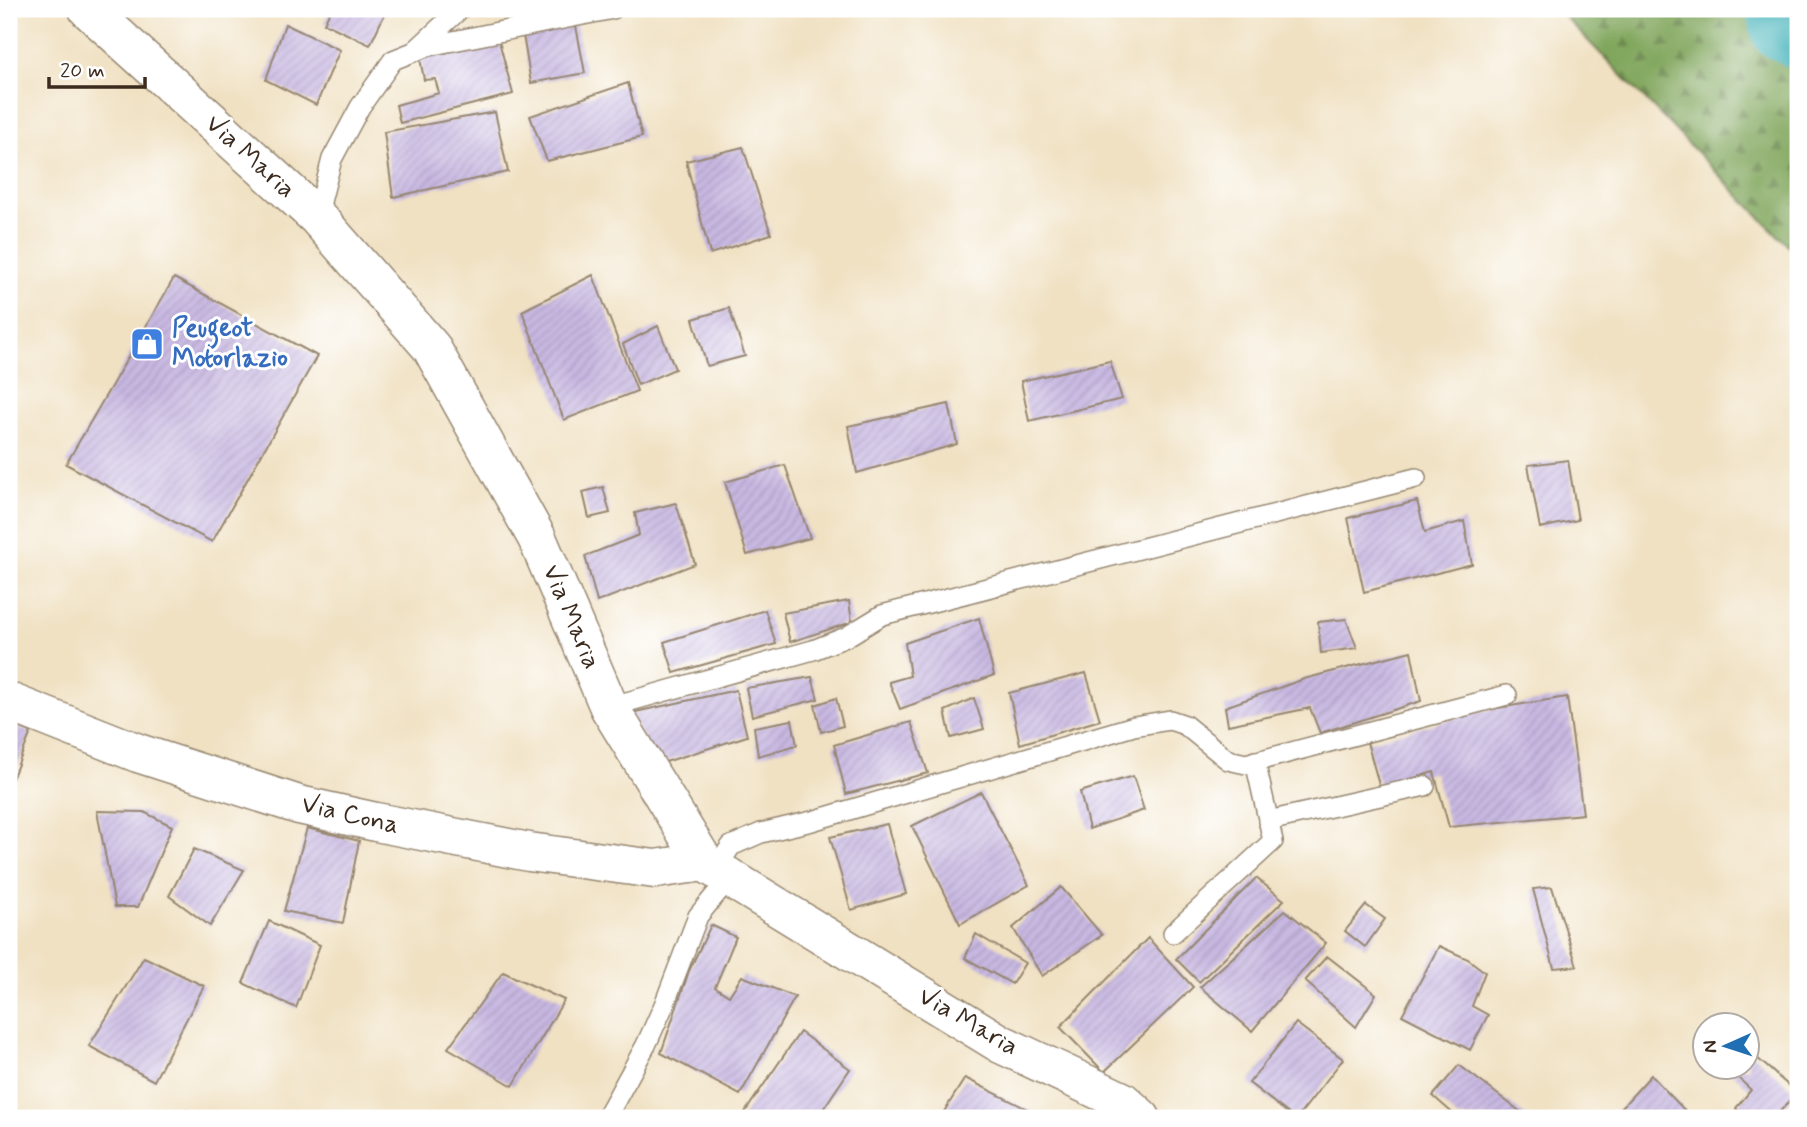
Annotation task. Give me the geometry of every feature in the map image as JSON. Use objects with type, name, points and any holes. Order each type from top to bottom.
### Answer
[{"type":"street","name":"Via Maria","points":[[88,9],[317,217],[431,347],[537,538],[609,707],[717,869],[1002,1044],[1122,1101],[1141,1118]]},
{"type":"street","name":"Via Cona","points":[[9,702],[138,753],[299,804],[529,852],[655,869],[717,869]]},
{"type":"lane","points":[[414,52],[460,9]]},
{"type":"lane","points":[[317,217],[332,159],[360,107],[393,60],[428,46],[613,9]]},
{"type":"lane","points":[[609,707],[813,650],[846,637],[882,615],[1416,478]]},
{"type":"lane","points":[[606,1118],[646,1045],[717,869],[731,846],[761,833],[812,821],[1134,726],[1170,720],[1185,725],[1228,760],[1245,764],[1507,695]]},
{"type":"lane","points":[[1173,933],[1273,841],[1255,761]]},
{"type":"lane","points":[[1268,821],[1425,786]]},
{"type":"green space","points":[[1557,9],[1798,9],[1798,256]]},
{"type":"building","points":[[331,9],[387,9],[370,45],[324,23]]},
{"type":"building","points":[[285,24],[340,50],[316,105],[266,80]]},
{"type":"building","points":[[576,26],[585,73],[531,83],[523,35]]},
{"type":"building","points":[[499,41],[513,94],[400,123],[396,105],[439,93],[435,79],[424,80],[420,58]]},
{"type":"building","points":[[628,83],[642,137],[547,161],[530,116]]},
{"type":"building","points":[[495,112],[508,172],[393,197],[384,132]]},
{"type":"building","points":[[743,147],[771,234],[710,254],[686,161]]},
{"type":"building","points":[[593,275],[637,391],[564,420],[522,311]]},
{"type":"building","points":[[174,278],[317,356],[212,542],[66,464]]},
{"type":"building","points":[[729,308],[745,356],[707,366],[693,319]]},
{"type":"building","points":[[658,326],[675,369],[638,385],[623,344]]},
{"type":"building","points":[[1110,361],[1122,399],[1029,421],[1021,381]]},
{"type":"building","points":[[949,404],[957,444],[857,473],[848,426]]},
{"type":"building","points":[[1568,460],[1578,520],[1540,528],[1528,465]]},
{"type":"building","points":[[785,465],[810,538],[747,555],[725,482]]},
{"type":"building","points":[[603,487],[610,513],[589,518],[583,492]]},
{"type":"building","points":[[1417,501],[1425,532],[1464,521],[1472,564],[1364,592],[1348,518]]},
{"type":"building","points":[[676,503],[695,564],[597,602],[585,556],[639,535],[635,513]]},
{"type":"building","points":[[849,601],[852,622],[790,642],[783,613]]},
{"type":"building","points":[[765,610],[776,644],[674,673],[664,642]]},
{"type":"building","points":[[979,618],[994,675],[900,709],[889,682],[910,676],[905,643]]},
{"type":"building","points":[[1346,619],[1357,648],[1321,653],[1318,622]]},
{"type":"building","points":[[1411,651],[1421,701],[1320,733],[1310,708],[1228,725],[1225,707],[1304,679]]},
{"type":"building","points":[[1086,673],[1100,720],[1020,744],[1009,693]]},
{"type":"building","points":[[812,677],[818,699],[752,716],[746,688]]},
{"type":"building","points":[[736,690],[747,736],[656,765],[631,713]]},
{"type":"building","points":[[1567,697],[1583,814],[1449,827],[1434,772],[1380,788],[1367,742],[1485,710]]},
{"type":"building","points":[[836,698],[843,726],[821,732],[815,705]]},
{"type":"building","points":[[974,698],[984,729],[951,738],[945,711]]},
{"type":"building","points":[[792,720],[797,745],[758,756],[754,727]]},
{"type":"building","points":[[911,722],[928,773],[846,794],[834,745]]},
{"type":"building","points":[[9,723],[31,732],[12,779],[9,777]]},
{"type":"building","points":[[1133,776],[1144,810],[1089,829],[1080,792]]},
{"type":"building","points":[[981,792],[1029,885],[960,924],[912,826]]},
{"type":"building","points":[[97,811],[144,812],[172,826],[138,907],[115,907]]},
{"type":"building","points":[[887,824],[906,894],[851,910],[830,837]]},
{"type":"building","points":[[307,828],[359,841],[343,923],[284,911]]},
{"type":"building","points":[[194,849],[244,870],[210,926],[169,896]]},
{"type":"building","points":[[1256,878],[1284,900],[1199,982],[1176,959]]},
{"type":"building","points":[[1061,887],[1102,935],[1042,976],[1013,928]]},
{"type":"building","points":[[1552,887],[1577,966],[1554,968],[1533,889]]},
{"type":"building","points":[[1366,905],[1385,919],[1365,947],[1345,931]]},
{"type":"building","points":[[1285,910],[1326,943],[1252,1031],[1200,987]]},
{"type":"building","points":[[269,921],[320,945],[296,1008],[243,983]]},
{"type":"building","points":[[711,925],[736,937],[715,987],[729,996],[742,976],[795,997],[740,1095],[661,1053],[689,971]]},
{"type":"building","points":[[976,934],[1025,963],[1012,984],[965,958]]},
{"type":"building","points":[[1148,938],[1193,987],[1104,1072],[1060,1027]]},
{"type":"building","points":[[1439,946],[1468,959],[1485,972],[1472,1006],[1488,1015],[1470,1050],[1402,1015]]},
{"type":"building","points":[[1327,956],[1376,994],[1356,1027],[1305,981]]},
{"type":"building","points":[[144,957],[204,986],[154,1081],[89,1046]]},
{"type":"building","points":[[503,972],[564,1000],[513,1086],[448,1048]]},
{"type":"building","points":[[1296,1023],[1343,1059],[1297,1118],[1294,1118],[1249,1083]]},
{"type":"building","points":[[800,1032],[850,1069],[817,1118],[741,1118]]},
{"type":"building","points":[[1762,1062],[1797,1093],[1774,1118],[1742,1118],[1736,1108],[1751,1090],[1743,1082],[1762,1082]]},
{"type":"building","points":[[1459,1065],[1526,1116],[1525,1118],[1458,1118],[1433,1096]]},
{"type":"building","points":[[1651,1075],[1692,1118],[1612,1118]]},
{"type":"building","points":[[965,1078],[1045,1118],[940,1118]]},
{"type":"building","points":[[187,1110],[204,1118],[182,1118]]},
{"type":"waterway","points":[[1776,9],[1780,31],[1798,40]]},
{"type":"place","name":"Peugeot Motorlazio","points":[[147,344]]}]
